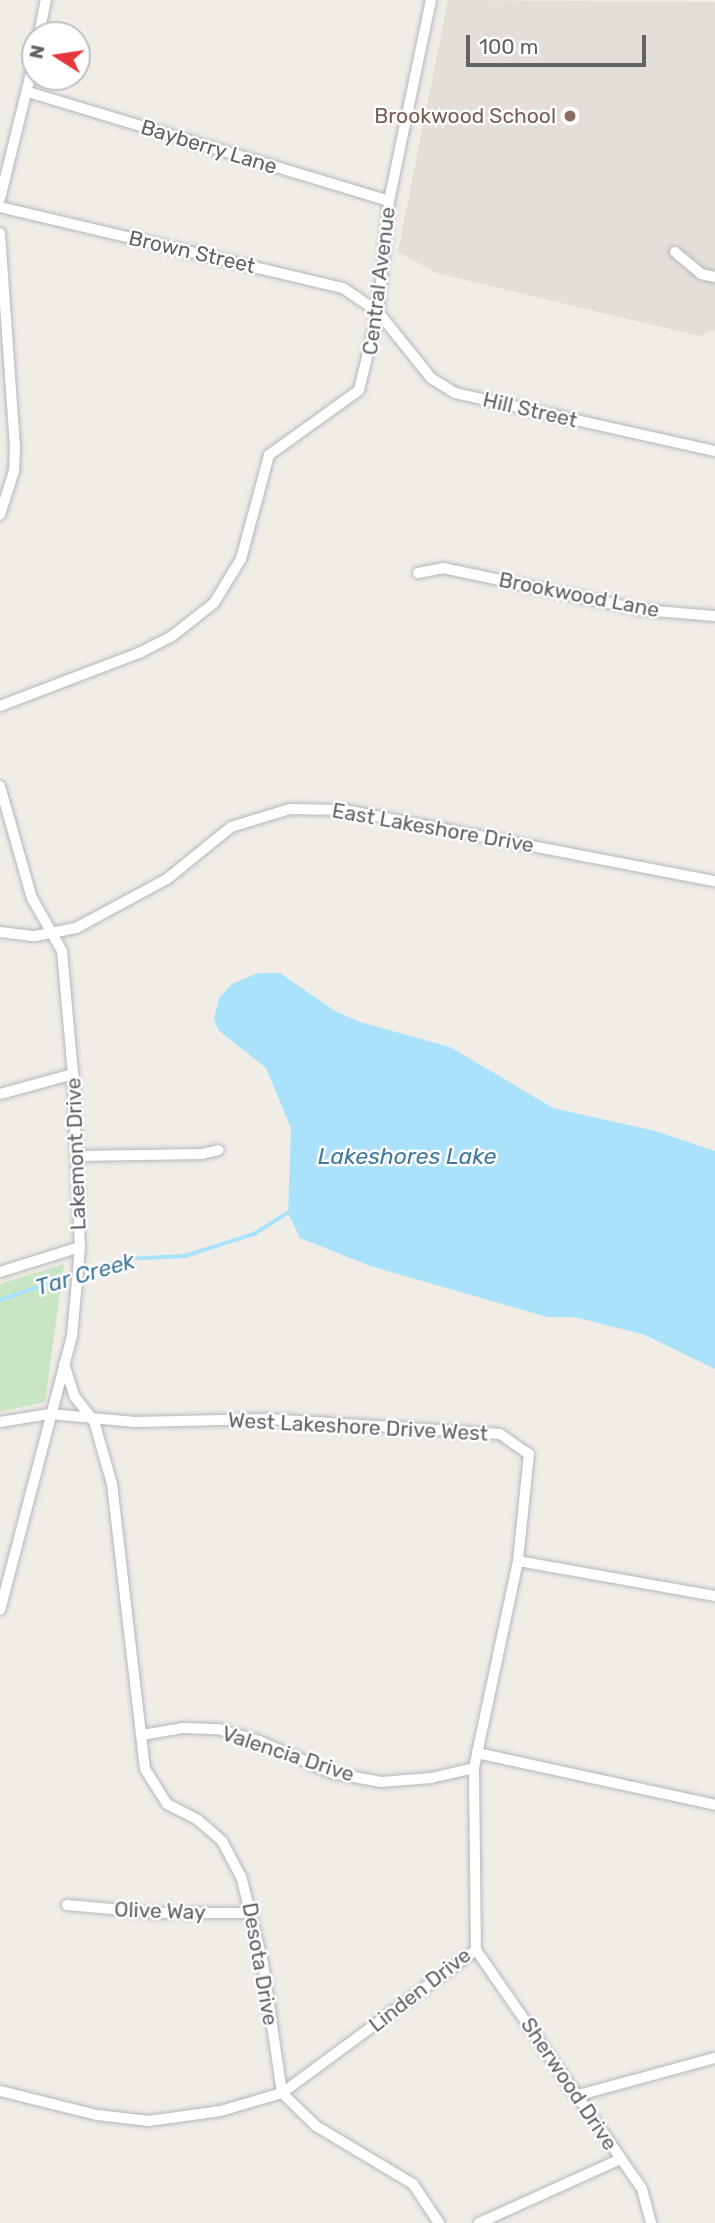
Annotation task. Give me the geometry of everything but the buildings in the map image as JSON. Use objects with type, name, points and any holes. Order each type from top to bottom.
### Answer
[{"type":"street","points":[[43,21],[47,0]]},
{"type":"street","points":[[417,0],[430,2]]},
{"type":"street","name":"Central Avenue","points":[[0,706],[139,653],[171,637],[214,603],[241,559],[269,455],[359,390],[379,312],[389,201],[430,2]]},
{"type":"street","points":[[0,199],[28,92]]},
{"type":"street","name":"Bayberry Lane","points":[[28,92],[389,201]]},
{"type":"street","name":"Brown Street","points":[[0,207],[343,288],[379,312]]},
{"type":"street","points":[[0,233],[15,447],[14,471],[0,515]]},
{"type":"street","points":[[675,252],[701,274],[715,278]]},
{"type":"street","name":"Hill Street","points":[[379,312],[431,377],[455,393],[715,451]]},
{"type":"street","name":"Brookwood Lane","points":[[418,573],[443,568],[643,610],[715,616]]},
{"type":"street","name":"Lakemont Drive","points":[[0,786],[32,898],[56,934],[62,951],[78,1156],[79,1247],[72,1336],[0,1611]]},
{"type":"street","name":"East Lakeshore Drive","points":[[56,934],[76,928],[167,878],[231,827],[290,809],[345,810],[715,881]]},
{"type":"street","points":[[0,932],[56,934]]},
{"type":"street","points":[[0,1094],[73,1074]]},
{"type":"street","points":[[78,1156],[202,1154],[219,1150]]},
{"type":"street","points":[[0,1272],[79,1247]]},
{"type":"street","points":[[64,1364],[75,1397],[94,1421]]},
{"type":"street","name":"West Lakeshore Drive West","points":[[0,1422],[50,1414],[94,1421],[267,1419],[500,1434],[528,1454],[518,1561]]},
{"type":"street","name":"Desota Drive","points":[[94,1421],[112,1485],[145,1769],[154,1790],[167,1804],[198,1820],[222,1841],[241,1875],[253,1913],[282,2094]]},
{"type":"street","points":[[518,1561],[715,1596]]},
{"type":"street","name":"Linden Drive","points":[[0,2091],[97,2115],[149,2121],[221,2112],[282,2094],[476,1950],[474,1768],[518,1561]]},
{"type":"street","name":"Valencia Drive","points":[[142,1735],[183,1728],[218,1730],[259,1741],[332,1773],[381,1782],[431,1779],[474,1768]]},
{"type":"street","points":[[477,1753],[715,1805]]},
{"type":"street","name":"Olive Way","points":[[67,1905],[158,1913],[253,1913]]},
{"type":"street","name":"Sherwood Drive","points":[[476,1950],[642,2189],[651,2223]]},
{"type":"street","points":[[575,2096],[715,2058]]},
{"type":"street","points":[[282,2094],[316,2126],[413,2184],[439,2223]]},
{"type":"street","points":[[479,2223],[621,2159]]},
{"type":"shaded area","name":"Brookwood School","points":[[448,0],[715,2],[715,330],[699,336],[436,273],[398,252]]},
{"type":"green space","points":[[64,1264],[45,1402],[0,1412],[0,1284]]},
{"type":"water","name":"Lakeshores Lake","points":[[258,973],[280,973],[335,1011],[360,1022],[450,1047],[553,1108],[655,1131],[715,1151],[715,1369],[645,1335],[574,1317],[547,1317],[370,1266],[300,1238],[288,1213],[291,1128],[266,1068],[218,1030],[214,1018],[219,998],[232,984]]},
{"type":"waterway","name":"Tar Creek","points":[[82,1272],[123,1259],[185,1256],[254,1234],[288,1213]]},
{"type":"waterway","name":"Tar Creek","points":[[0,1300],[74,1275]]},
{"type":"place","name":"Brookwood School","points":[[570,116]]}]
